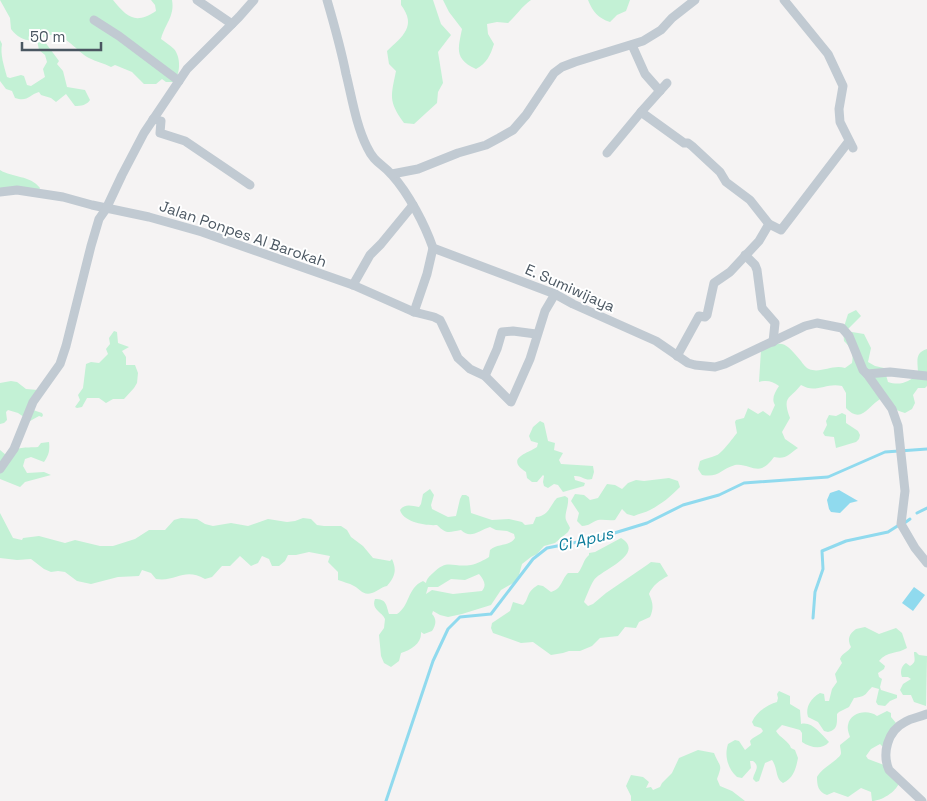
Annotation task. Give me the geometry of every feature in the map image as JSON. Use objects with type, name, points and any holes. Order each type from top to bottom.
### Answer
[{"type":"street","points":[[197,0],[232,24]]},
{"type":"street","points":[[0,469],[14,449],[33,402],[60,364],[94,234],[99,219],[106,209],[122,175],[153,119],[179,81],[202,53],[254,0]]},
{"type":"street","points":[[326,0],[339,42],[358,124],[366,146],[375,161],[392,174],[413,205],[419,219],[426,228],[433,248],[427,274],[414,312]]},
{"type":"street","points":[[392,174],[418,169],[458,153],[486,145],[513,130],[526,115],[551,77],[562,67],[632,45],[657,33],[695,0]]},
{"type":"street","points":[[641,112],[684,144],[688,143],[692,146],[720,172],[726,182],[750,200],[768,224],[781,230],[851,144],[840,122],[838,109],[843,86],[828,54],[784,0]]},
{"type":"street","points":[[94,20],[119,36],[179,81]]},
{"type":"street","points":[[632,45],[645,74],[660,90]]},
{"type":"street","points":[[607,154],[666,83]]},
{"type":"street","points":[[153,119],[161,121],[160,133],[185,141],[250,185]]},
{"type":"street","name":"Jalan Ponpes Al Barokah","points":[[0,192],[17,190],[70,199],[106,209],[149,217],[202,232],[353,285],[414,312],[434,317],[440,320],[458,358],[470,369],[485,376],[511,402],[530,358],[536,334]]},
{"type":"street","points":[[353,285],[370,254],[382,244],[413,205]]},
{"type":"street","points":[[677,356],[699,316],[704,317],[707,315],[714,283],[730,272],[759,241],[768,224]]},
{"type":"street","name":"E. Sumiwijaya","points":[[433,248],[555,294],[656,341],[677,356],[695,365],[715,367],[725,364],[804,326],[817,323],[842,328],[849,336],[862,370],[867,374]]},
{"type":"street","points":[[745,255],[758,270],[762,308],[775,323],[773,342]]},
{"type":"street","points":[[485,376],[502,332],[513,331],[536,334],[545,311],[555,294]]},
{"type":"street","points":[[867,374],[890,372],[927,376]]},
{"type":"street","points":[[867,374],[892,409],[898,426],[905,491],[901,524],[915,548],[927,563]]},
{"type":"street","points":[[922,801],[889,770],[886,763],[886,754],[889,739],[904,722],[927,714]]},
{"type":"green space","points":[[0,0],[113,0],[127,15],[142,18],[156,11],[155,5],[151,0],[172,0],[171,15],[161,39],[176,52],[179,61],[178,75],[173,82],[166,82],[162,79],[156,84],[144,84],[132,72],[115,65],[111,67],[92,59],[67,40],[55,35],[49,35],[42,38],[59,61],[57,64],[63,71],[67,87],[85,90],[90,100],[84,105],[75,106],[66,94],[56,102],[51,98],[41,95],[39,92],[26,99],[15,98],[12,91],[6,89],[0,81],[0,40],[7,77],[24,76],[27,85],[31,86],[45,77],[43,69],[47,62],[45,55],[39,50],[37,40],[22,39],[11,29],[10,18]]},
{"type":"green space","points":[[401,0],[433,0],[441,24],[451,35],[438,52],[443,83],[438,92],[437,103],[414,124],[404,123],[395,109],[392,93],[396,71],[389,64],[387,51],[403,35],[408,25],[408,19],[401,5]]},
{"type":"green space","points":[[443,0],[531,0],[508,23],[497,22],[487,24],[488,34],[494,44],[488,59],[476,69],[464,61],[459,53],[462,29],[449,12]]},
{"type":"green space","points":[[588,0],[630,0],[626,11],[617,15],[610,22],[596,14]]},
{"type":"green space","points":[[0,170],[31,181],[40,188],[38,192],[0,193]]},
{"type":"green space","points":[[856,310],[861,316],[846,331],[864,334],[871,348],[868,362],[884,368],[888,382],[896,384],[904,382],[918,374],[918,356],[927,349],[927,386],[925,388],[918,388],[913,395],[915,403],[912,409],[905,413],[901,412],[882,398],[865,412],[856,415],[846,408],[846,393],[842,386],[831,385],[811,388],[801,385],[788,399],[787,406],[790,418],[782,432],[785,439],[798,448],[784,457],[774,457],[767,465],[759,469],[735,465],[716,474],[702,475],[698,469],[700,461],[719,454],[724,449],[737,433],[736,420],[744,418],[748,408],[758,414],[763,411],[770,416],[775,405],[774,396],[779,386],[769,381],[759,382],[761,350],[774,344],[783,344],[809,369],[845,368],[852,363],[853,356],[850,348],[844,341],[843,330],[848,314]]},
{"type":"green space","points":[[114,331],[117,332],[118,343],[129,347],[122,351],[126,357],[126,365],[135,365],[138,373],[137,383],[124,399],[113,399],[106,403],[99,398],[87,398],[82,407],[77,408],[75,407],[80,400],[78,395],[83,388],[86,364],[91,362],[99,363],[108,354],[106,349],[110,344],[109,338]]},
{"type":"green space","points":[[17,382],[26,389],[38,390],[33,410],[42,413],[42,417],[39,416],[30,421],[18,413],[8,410],[6,412],[7,420],[0,424],[0,383]]},
{"type":"green space","points":[[842,413],[846,415],[846,423],[858,431],[860,435],[856,442],[836,448],[834,437],[825,436],[823,433],[829,415],[836,416]]},
{"type":"green space","points":[[540,421],[544,423],[548,441],[555,443],[554,450],[563,453],[559,460],[561,464],[593,466],[592,479],[574,476],[575,480],[585,483],[584,486],[563,492],[558,485],[554,484],[548,488],[544,486],[543,475],[537,482],[532,482],[527,478],[526,472],[517,463],[520,456],[537,447],[538,443],[531,441],[529,436],[533,427]]},
{"type":"green space","points":[[49,442],[49,452],[44,462],[31,457],[25,459],[23,466],[27,473],[44,472],[51,475],[25,482],[20,487],[0,479],[0,450],[6,455],[18,449],[38,447],[41,443]]},
{"type":"green space","points":[[669,478],[678,481],[680,487],[666,500],[648,511],[634,516],[627,514],[622,509],[615,520],[598,520],[584,526],[577,521],[579,513],[571,501],[575,494],[584,495],[590,500],[598,498],[607,484],[615,485],[622,489],[628,483],[636,480]]},
{"type":"green space","points":[[430,489],[434,495],[431,505],[432,509],[448,517],[456,516],[460,499],[462,495],[466,495],[469,497],[471,513],[492,520],[509,519],[522,522],[525,525],[533,524],[536,517],[544,515],[557,498],[565,496],[568,498],[566,521],[570,528],[555,543],[544,546],[537,554],[522,564],[515,582],[501,590],[491,605],[448,617],[433,611],[432,614],[435,622],[432,631],[424,634],[421,632],[418,643],[401,653],[399,661],[391,667],[384,663],[381,656],[379,635],[384,628],[385,619],[374,606],[375,599],[383,601],[389,614],[397,614],[401,611],[414,588],[423,581],[426,583],[428,578],[438,568],[447,565],[465,566],[478,563],[489,557],[490,550],[510,543],[515,538],[514,534],[490,527],[472,534],[461,530],[448,532],[437,525],[421,524],[406,518],[400,510],[406,506],[419,507],[423,494]],"holes":[[[479,574],[485,585],[482,591],[453,594],[432,590],[426,594],[428,587],[438,587],[451,579],[465,580]]]},
{"type":"green space","points":[[0,513],[13,538],[22,540],[23,538],[39,536],[65,543],[75,540],[100,546],[113,546],[135,539],[149,530],[165,530],[174,520],[181,518],[197,519],[213,526],[231,523],[248,526],[268,519],[287,522],[303,518],[311,519],[317,525],[341,526],[373,558],[390,561],[392,559],[394,573],[392,580],[387,586],[366,594],[352,585],[338,580],[338,572],[328,562],[330,556],[309,552],[288,555],[279,566],[272,566],[269,559],[262,556],[258,563],[251,566],[240,556],[230,566],[222,566],[212,577],[205,579],[191,574],[170,579],[156,579],[151,573],[142,570],[139,576],[118,577],[91,584],[77,581],[65,572],[51,572],[31,559],[0,558]]},
{"type":"green space","points":[[621,538],[628,544],[625,556],[594,580],[584,602],[588,606],[593,604],[651,562],[660,563],[668,576],[662,579],[650,591],[652,611],[650,617],[639,622],[636,628],[625,627],[618,636],[600,638],[592,646],[580,651],[569,651],[551,655],[533,642],[521,643],[493,633],[492,623],[510,611],[513,602],[523,605],[529,593],[538,585],[551,592],[555,591],[568,573],[578,573],[589,553],[595,552]]},
{"type":"green space","points":[[865,627],[879,634],[896,628],[902,633],[907,648],[882,658],[879,661],[885,666],[878,673],[882,679],[881,690],[897,695],[897,698],[885,706],[878,705],[876,702],[879,689],[872,687],[863,696],[854,698],[849,707],[837,714],[834,730],[824,731],[818,722],[808,717],[808,706],[811,700],[820,693],[824,694],[825,701],[829,701],[832,689],[837,682],[835,674],[842,663],[840,659],[851,647],[849,642],[850,635],[856,629]]},
{"type":"green space","points":[[914,652],[927,656],[926,706],[914,702],[911,695],[903,695],[900,690],[903,684],[911,679],[902,677],[901,671],[906,663],[910,666],[914,663]]},
{"type":"green space","points":[[779,691],[790,696],[790,704],[800,710],[801,724],[813,726],[829,742],[820,747],[809,746],[802,742],[800,730],[782,725],[776,731],[795,750],[798,758],[792,776],[783,783],[780,781],[772,760],[765,763],[759,781],[756,782],[753,779],[757,765],[753,761],[750,761],[751,768],[742,778],[737,777],[731,770],[728,762],[726,753],[728,744],[735,740],[739,741],[745,750],[751,745],[750,741],[763,731],[761,728],[754,726],[752,722],[754,718],[762,709],[777,702]]},
{"type":"green space","points":[[887,711],[891,713],[891,717],[896,723],[883,747],[880,744],[871,749],[866,756],[868,759],[884,765],[899,783],[895,790],[876,801],[872,801],[871,792],[861,788],[848,797],[834,792],[827,795],[822,792],[818,785],[817,777],[819,773],[840,755],[840,745],[850,737],[848,727],[852,717],[864,712],[877,716]]},
{"type":"green space","points":[[698,750],[714,753],[720,766],[717,779],[720,786],[732,791],[745,801],[631,801],[631,796],[626,786],[631,775],[643,777],[649,782],[646,788],[651,787],[653,790],[660,787],[672,773],[679,758]]},
{"type":"water","points":[[839,490],[858,501],[850,503],[840,513],[831,512],[827,500],[830,493]]},
{"type":"water","points":[[914,587],[925,595],[913,611],[902,603]]},
{"type":"waterway","name":"Ci Apus","points":[[386,801],[433,661],[448,629],[460,617],[491,614],[533,559],[547,548],[598,538],[647,523],[683,505],[719,495],[744,483],[828,477],[885,452],[927,449]]},
{"type":"waterway","points":[[917,513],[927,508]]},
{"type":"waterway","points":[[903,524],[910,519]]},
{"type":"waterway","points":[[813,618],[815,592],[823,569],[822,551],[846,541],[888,532],[899,525]]}]
